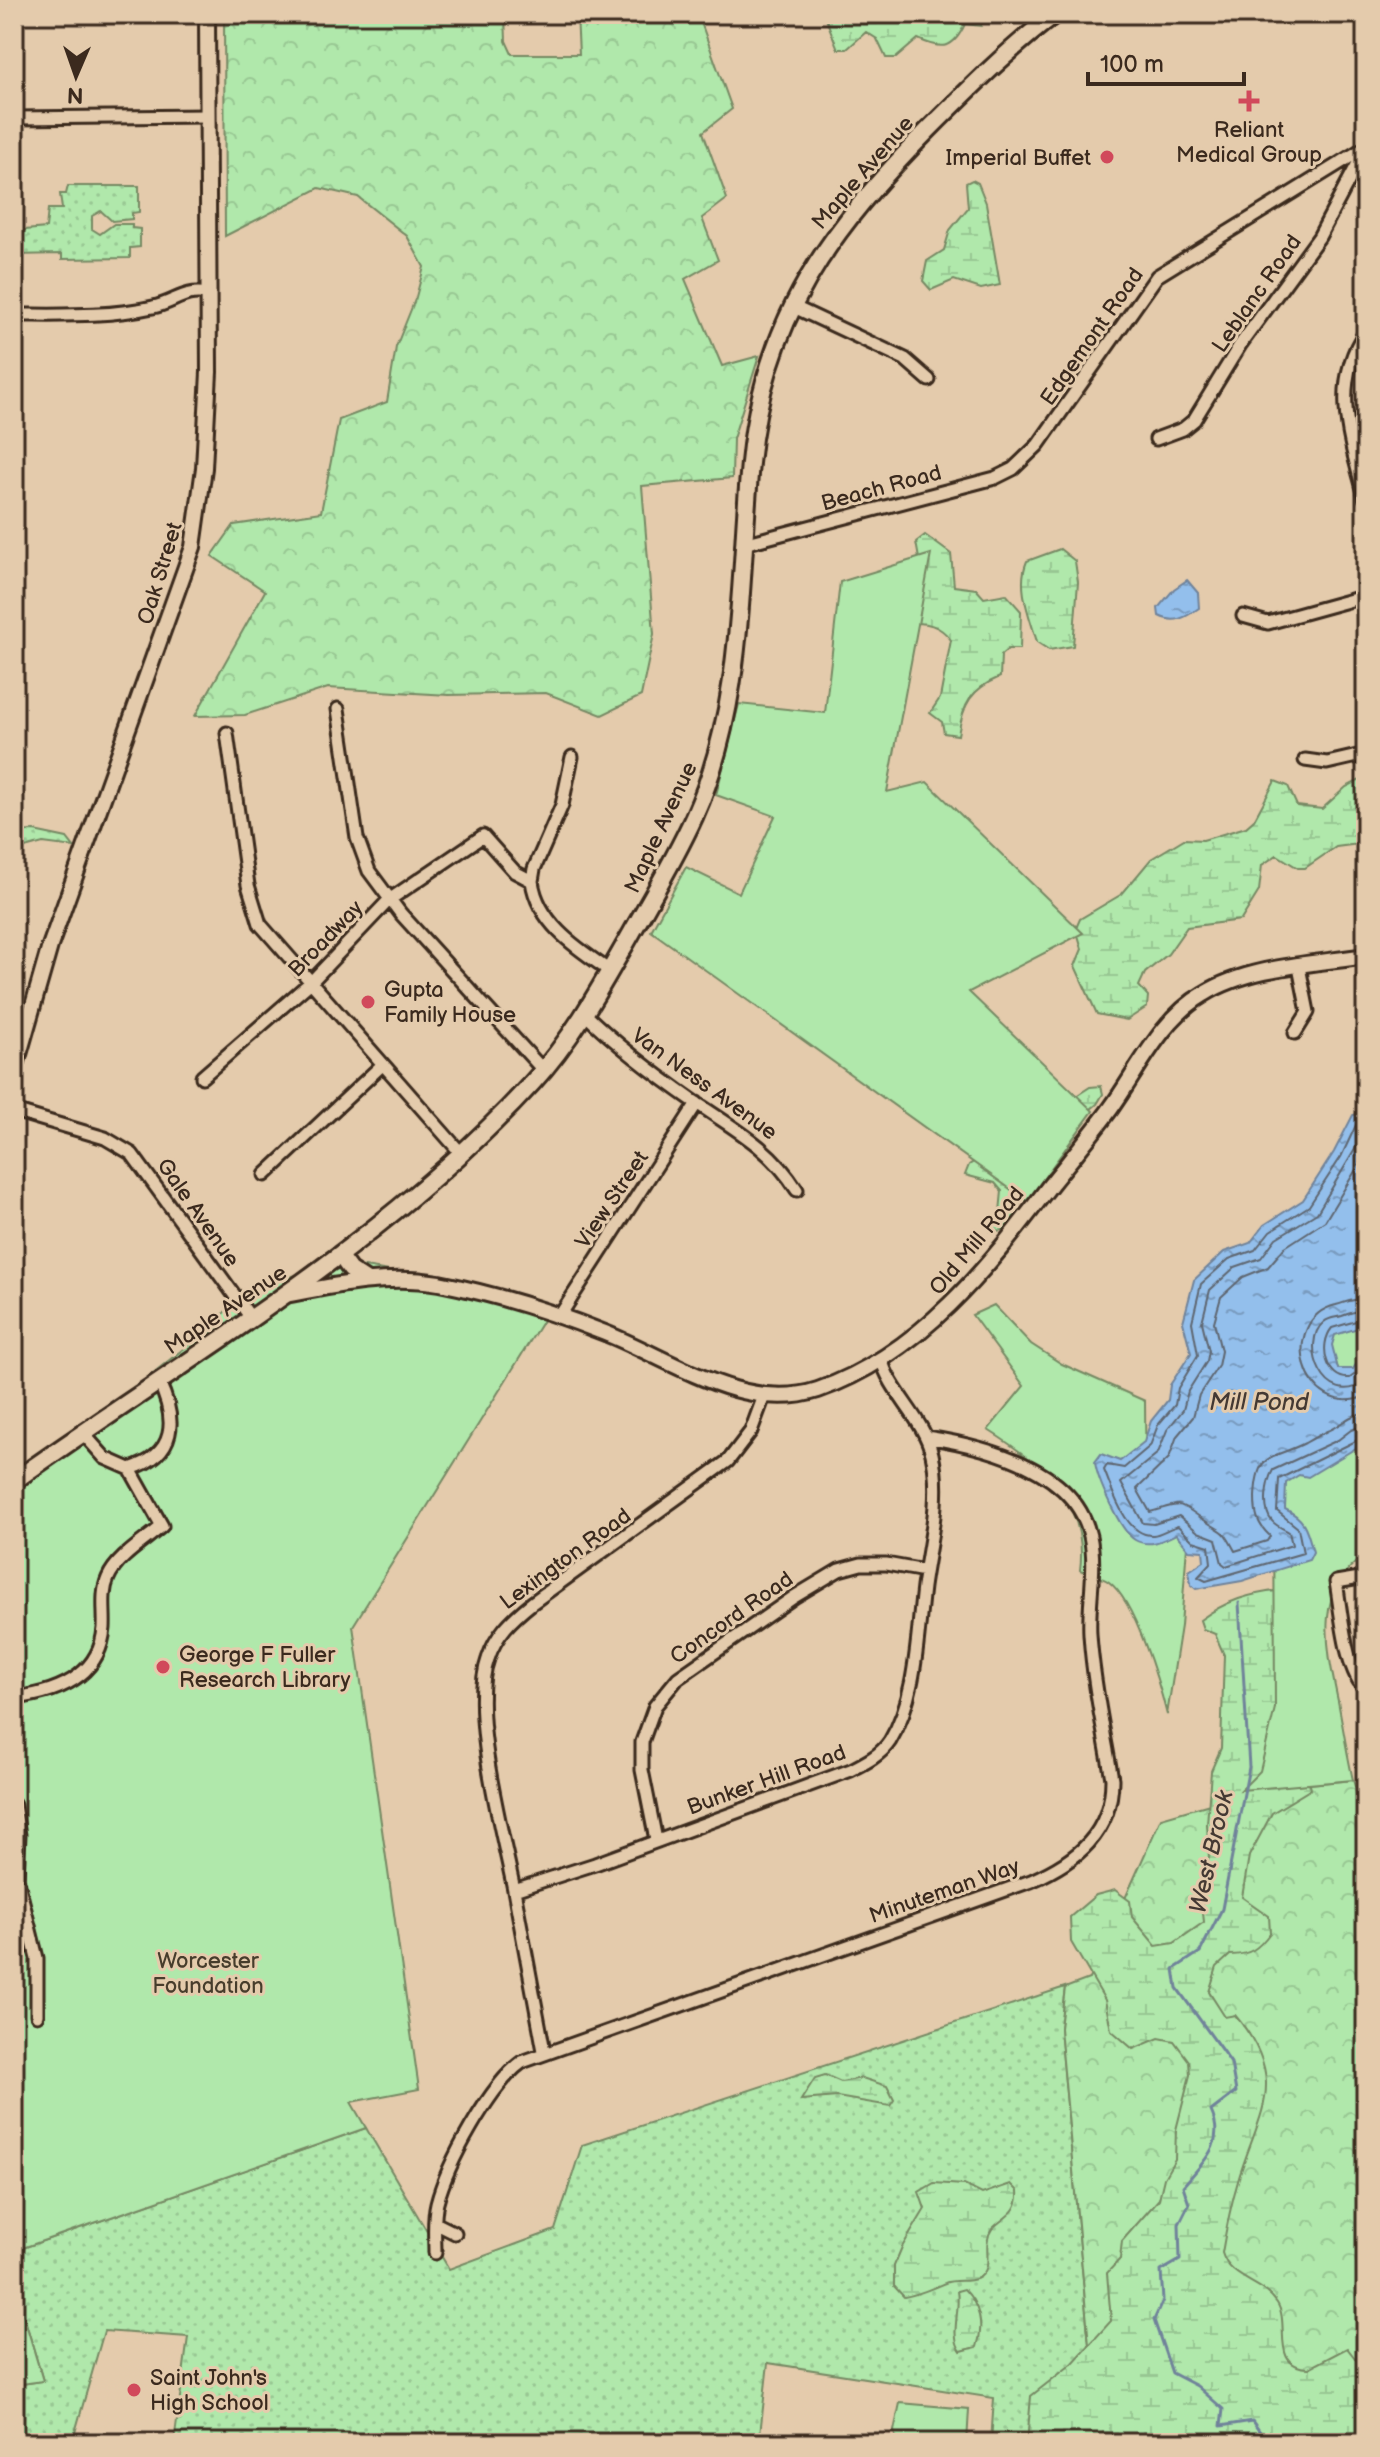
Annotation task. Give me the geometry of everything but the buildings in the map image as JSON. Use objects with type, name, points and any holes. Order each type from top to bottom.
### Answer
[{"type":"main road","name":"Maple Avenue","points":[[14,1481],[339,1255],[460,1152],[543,1070],[584,1013],[675,857],[719,751],[732,687],[757,417],[770,366],[792,306],[832,238],[875,185],[984,72],[1055,14]]},
{"type":"street","name":"Oak Street","points":[[14,1072],[56,929],[191,554],[204,468],[209,362],[207,14]]},
{"type":"street","points":[[14,118],[208,116]]},
{"type":"street","name":"Leblanc Road","points":[[1156,439],[1183,429],[1194,420],[1240,345],[1319,237],[1366,148]]},
{"type":"street","name":"Edgemont Road","points":[[1024,460],[1055,422],[1140,296],[1157,276],[1366,148]]},
{"type":"street","points":[[14,315],[99,314],[154,307],[189,292],[207,294]]},
{"type":"street","points":[[792,306],[905,359],[929,380]]},
{"type":"street","points":[[1366,331],[1351,358],[1344,395],[1366,500]]},
{"type":"street","name":"Beach Road","points":[[744,544],[997,477],[1024,460]]},
{"type":"street","points":[[1243,616],[1268,623],[1366,596]]},
{"type":"street","points":[[338,709],[360,849],[389,900],[499,1026],[543,1070]]},
{"type":"street","points":[[227,733],[238,824],[256,915],[268,936],[312,981],[381,1066],[460,1152]]},
{"type":"street","points":[[1305,760],[1327,763],[1366,754]]},
{"type":"street","points":[[572,757],[566,794],[534,869],[532,881],[538,903],[554,926],[610,971]]},
{"type":"street","name":"Broadway","points":[[202,1077],[312,981],[389,900],[483,836],[515,872],[532,881]]},
{"type":"street","name":"Old Mill Road","points":[[285,1295],[367,1281],[438,1283],[559,1317],[764,1396],[793,1396],[822,1388],[881,1358],[945,1312],[975,1280],[1103,1119],[1154,1043],[1182,1010],[1225,983],[1366,956]]},
{"type":"street","points":[[1295,1033],[1308,1012],[1299,967]]},
{"type":"street","name":"Van Ness Avenue","points":[[584,1013],[618,1045],[757,1142],[783,1168],[797,1190]]},
{"type":"street","points":[[265,1175],[381,1066]]},
{"type":"street","name":"View Street","points":[[559,1317],[697,1103]]},
{"type":"street","name":"Gale Avenue","points":[[14,1111],[105,1138],[132,1154],[251,1318]]},
{"type":"street","points":[[339,1255],[350,1270],[367,1281]]},
{"type":"street","points":[[324,1266],[338,1285]]},
{"type":"street","name":"Bunker Hill Road","points":[[514,1890],[595,1864],[851,1770],[880,1753],[894,1733],[909,1690],[936,1494],[933,1457],[926,1437],[885,1375],[881,1358]]},
{"type":"street","points":[[130,1469],[161,1448],[171,1430],[172,1416],[159,1382]]},
{"type":"street","name":"Lexington Road","points":[[514,1890],[483,1710],[483,1679],[494,1644],[512,1618],[728,1461],[751,1431],[764,1396]]},
{"type":"street","points":[[14,1698],[52,1692],[87,1669],[101,1643],[104,1596],[110,1575],[162,1526],[130,1469],[105,1458],[82,1432]]},
{"type":"street","name":"Minuteman Way","points":[[435,2253],[435,2223],[440,2194],[485,2103],[513,2068],[544,2051],[1031,1881],[1071,1862],[1093,1841],[1110,1801],[1112,1779],[1091,1640],[1093,1557],[1088,1528],[1066,1496],[1021,1464],[988,1450],[926,1437]]},
{"type":"street","name":"Concord Road","points":[[656,1840],[642,1770],[642,1742],[655,1706],[678,1678],[794,1597],[839,1570],[861,1564],[886,1564],[925,1571]]},
{"type":"street","points":[[1366,1577],[1336,1582],[1351,1661],[1366,1689]]},
{"type":"street","points":[[14,1805],[19,1842],[17,1878],[37,1958],[37,2015]]},
{"type":"street","points":[[514,1890],[544,2051]]},
{"type":"street","points":[[435,2223],[455,2233]]},
{"type":"green space","points":[[224,14],[505,14],[506,41],[512,54],[579,54],[577,14],[698,14],[732,109],[703,132],[727,199],[702,218],[718,260],[685,279],[722,366],[759,356],[733,439],[732,478],[642,486],[654,634],[641,696],[602,715],[546,693],[449,695],[328,688],[245,715],[195,716],[265,591],[212,556],[234,525],[321,512],[339,420],[387,402],[396,347],[424,267],[407,236],[358,197],[319,188],[225,236]]},
{"type":"green space","points":[[824,14],[984,14],[981,26],[965,24],[951,43],[940,46],[918,39],[896,58],[886,58],[877,39],[866,32],[847,49],[838,49]]},
{"type":"green space","points":[[972,180],[978,183],[986,203],[1000,285],[981,289],[954,280],[931,290],[923,281],[927,261],[944,250],[950,230],[968,208],[966,183]]},
{"type":"green space","points":[[68,186],[139,186],[139,212],[132,213],[132,219],[112,221],[101,211],[92,216],[92,229],[100,234],[114,224],[132,224],[132,228],[140,229],[140,247],[130,248],[130,258],[62,259],[62,254],[14,255],[14,231],[46,228],[48,209],[62,209],[60,194],[66,194]]},
{"type":"green space","points":[[925,535],[951,554],[954,586],[976,589],[984,598],[1006,594],[1021,611],[1020,649],[1008,649],[1001,655],[1000,677],[975,692],[966,706],[958,735],[944,733],[942,722],[930,713],[940,698],[951,640],[932,625],[908,625],[921,570],[916,542]]},
{"type":"green space","points":[[1060,549],[1075,561],[1078,582],[1073,646],[1049,650],[1037,642],[1025,602],[1024,571],[1027,561]]},
{"type":"green space","points":[[931,554],[887,792],[927,782],[1083,933],[969,992],[1093,1111],[1027,1201],[651,931],[686,867],[739,893],[775,816],[716,795],[739,704],[825,713],[840,582]]},
{"type":"green space","points":[[1366,777],[1366,843],[1336,847],[1305,868],[1298,868],[1277,855],[1262,865],[1259,891],[1241,920],[1187,927],[1168,954],[1145,973],[1139,986],[1148,996],[1147,1007],[1127,1020],[1097,1014],[1075,966],[1082,949],[1076,928],[1080,919],[1122,894],[1151,859],[1184,839],[1203,840],[1246,827],[1254,820],[1275,781],[1288,786],[1297,806],[1322,809],[1346,787]]},
{"type":"green space","points":[[34,831],[67,838],[74,847],[43,843],[14,851],[14,832]]},
{"type":"green space","points":[[1101,1086],[1103,1094],[1097,1104],[1074,1123],[1023,1192],[1015,1216],[1005,1230],[991,1231],[1000,1212],[1002,1191],[995,1183],[965,1175],[969,1165],[1090,1087]]},
{"type":"green space","name":"Worcester Foundation","points":[[358,1266],[452,1281],[550,1309],[353,1626],[419,2089],[351,2102],[366,2128],[14,2251],[14,1484],[242,1299],[297,1275]]},
{"type":"green space","points":[[1366,1281],[1366,1555],[1337,1584],[1328,1621],[1330,1661],[1353,1780],[1241,1790],[1260,1771],[1275,1708],[1274,1485],[1340,1373],[1324,1334]]},
{"type":"green space","name":"Mill Pond","points":[[994,1305],[1031,1344],[1062,1364],[1145,1401],[1146,1513],[1193,1536],[1187,1545],[1181,1626],[1167,1715],[1145,1644],[1128,1606],[1109,1582],[1080,1570],[1081,1546],[1069,1505],[1043,1471],[988,1430],[1024,1386],[972,1315]]},
{"type":"green space","points":[[1281,1590],[1291,1776],[1310,1785],[1311,1789],[1272,1813],[1249,1856],[1242,1897],[1269,1916],[1270,1933],[1253,1950],[1230,1955],[1217,1967],[1209,1992],[1225,2017],[1235,2015],[1252,2039],[1262,2060],[1266,2079],[1261,2116],[1235,2190],[1222,2253],[1232,2269],[1264,2290],[1277,2303],[1281,2312],[1285,2353],[1289,2360],[1297,2366],[1309,2368],[1347,2348],[1366,2372],[1366,2443],[1027,2443],[1031,2396],[1073,2363],[1111,2321],[1107,2273],[1120,2259],[1122,2241],[1159,2199],[1164,2178],[1175,2159],[1176,2130],[1190,2075],[1189,2061],[1174,2041],[1159,2038],[1133,2049],[1111,2030],[1105,2000],[1071,1942],[1070,1917],[1096,1895],[1115,1890],[1130,1901],[1132,1917],[1156,1946],[1174,1943],[1204,1922],[1201,1881],[1209,1858],[1207,1824],[1211,1771],[1221,1748],[1224,1655],[1215,1634],[1203,1629],[1200,1620],[1239,1599]]},
{"type":"green space","points":[[1353,1780],[1359,1799],[1366,1796],[1366,2443],[1098,2443],[1060,2028],[1065,1988],[1089,1979],[1161,1818],[1234,1797],[1241,1790]]},
{"type":"green space","points":[[1065,1987],[1060,2028],[1098,2443],[991,2443],[994,2398],[768,2363],[759,2443],[174,2443],[188,2337],[104,2331],[72,2443],[14,2443],[14,2385],[43,2381],[14,2282],[14,2251],[366,2128],[449,2269],[555,2230],[582,2145]]},
{"type":"green space","points":[[825,2075],[841,2082],[862,2078],[887,2086],[894,2100],[890,2106],[837,2097],[801,2100],[815,2078]]},
{"type":"green space","points":[[934,2183],[964,2185],[982,2194],[1011,2184],[1018,2191],[1018,2198],[1014,2210],[990,2233],[987,2266],[980,2277],[951,2281],[904,2297],[894,2286],[894,2266],[925,2209],[919,2192]]},
{"type":"green space","points":[[14,2283],[43,2381],[14,2385]]},
{"type":"green space","points":[[964,2289],[977,2309],[980,2331],[977,2347],[961,2351],[956,2338],[957,2291]]},
{"type":"green space","points":[[900,2403],[969,2409],[967,2443],[897,2443],[894,2431]]},
{"type":"water","points":[[1187,580],[1198,593],[1199,608],[1180,619],[1170,620],[1159,616],[1158,608],[1174,589]]},
{"type":"water","name":"Mill Pond","points":[[1366,1112],[1366,1331],[1358,1328],[1335,1335],[1332,1345],[1338,1369],[1353,1369],[1366,1350],[1366,1442],[1308,1477],[1299,1475],[1286,1483],[1285,1509],[1305,1526],[1313,1552],[1309,1560],[1242,1581],[1196,1589],[1191,1585],[1189,1571],[1204,1561],[1203,1551],[1189,1550],[1176,1534],[1151,1543],[1135,1540],[1110,1504],[1095,1462],[1101,1454],[1120,1461],[1144,1442],[1151,1421],[1168,1400],[1170,1385],[1191,1353],[1183,1322],[1194,1280],[1224,1252],[1250,1243],[1264,1225],[1303,1200],[1353,1115]]},
{"type":"waterway","name":"West Brook","points":[[1239,1603],[1249,1767],[1222,1909],[1200,1952],[1174,1969],[1177,1988],[1231,2063],[1236,2092],[1211,2111],[1216,2133],[1214,2143],[1205,2160],[1183,2186],[1189,2204],[1179,2224],[1180,2260],[1161,2271],[1163,2300],[1154,2320],[1172,2373],[1197,2386],[1223,2409],[1221,2426],[1252,2421],[1268,2443]]},
{"type":"place","name":"Reliant Medical Group","points":[[1249,101]]},
{"type":"place","name":"Imperial Buffet","points":[[1107,157]]},
{"type":"place","name":"Gupta Family House","points":[[368,1002]]},
{"type":"place","name":"George F Fuller Research Library","points":[[163,1667]]},
{"type":"place","name":"Saint John's High School","points":[[134,2390]]}]
